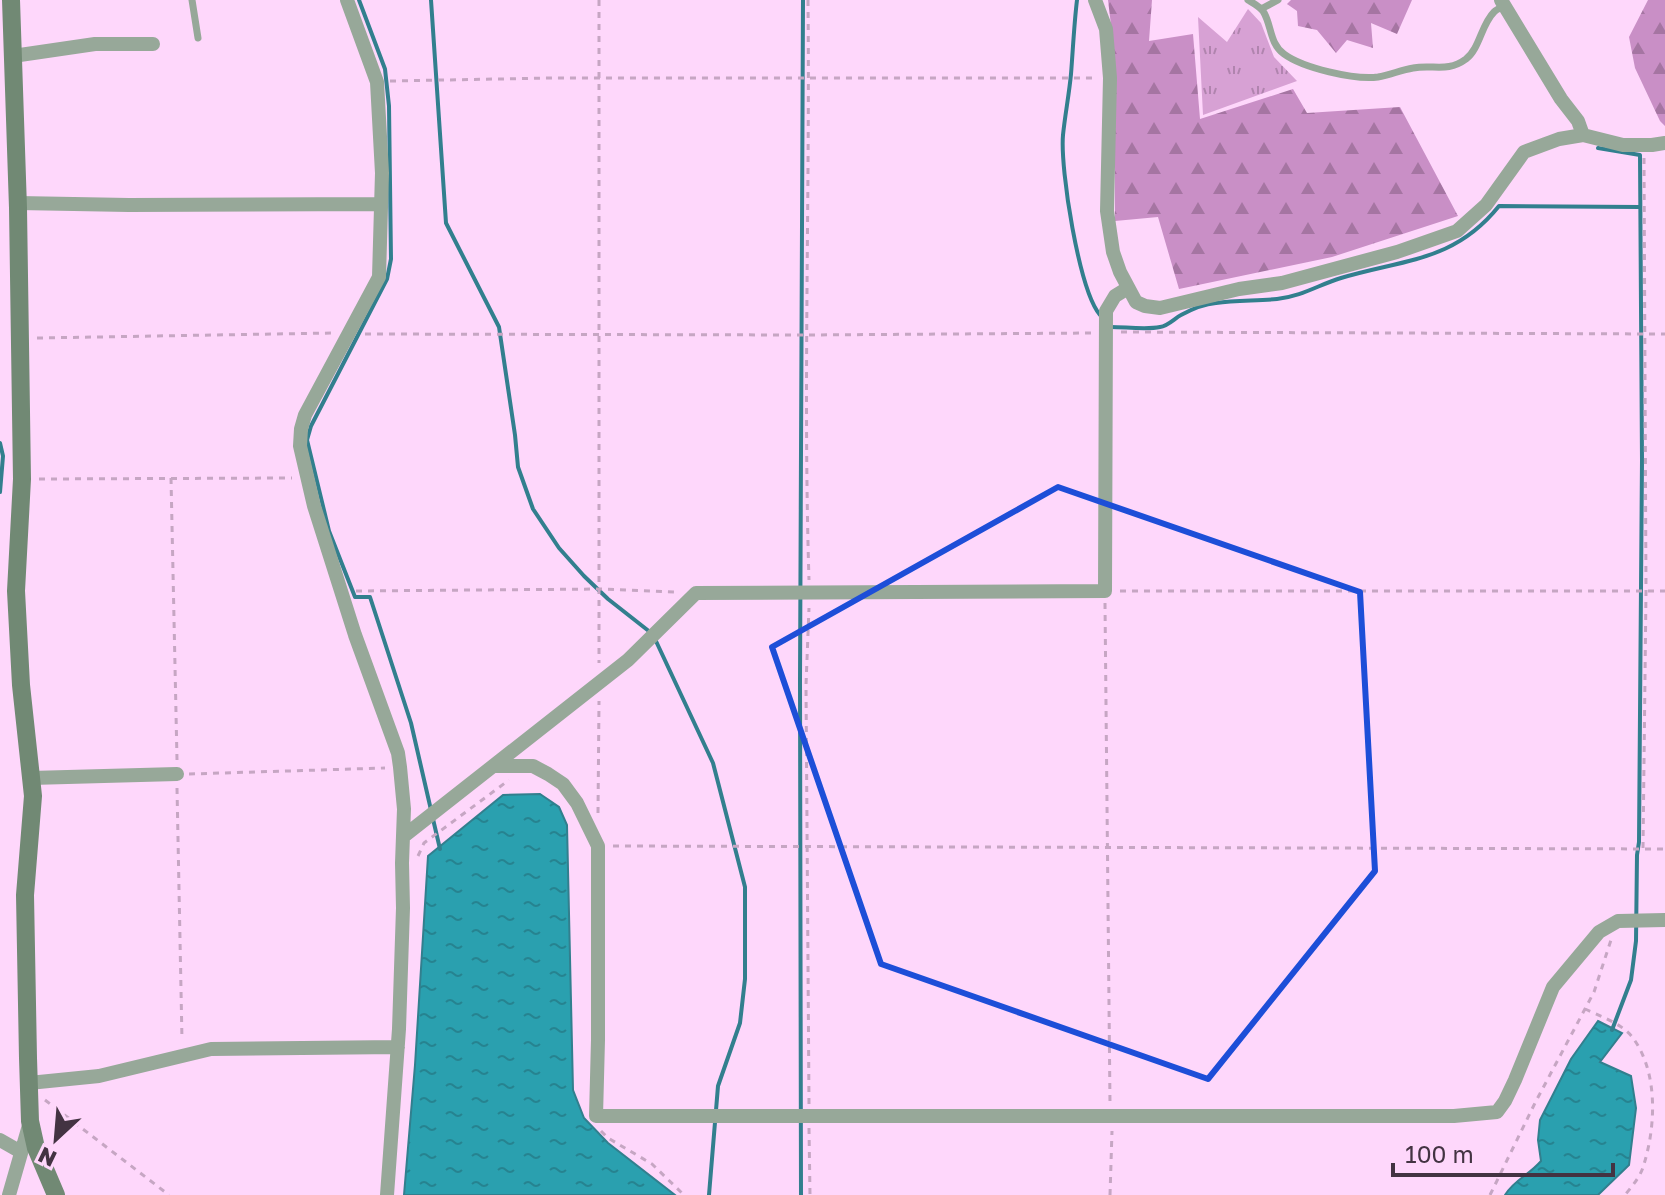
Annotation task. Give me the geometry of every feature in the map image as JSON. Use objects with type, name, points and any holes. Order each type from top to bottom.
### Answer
[{"type":"street","points":[[11,0],[21,337],[22,479],[16,591],[21,685],[33,796],[25,895],[30,1121],[36,1148],[56,1195]]},
{"type":"street","points":[[347,0],[377,82],[382,173],[379,277],[305,415],[300,446],[314,506],[355,635],[398,753],[400,767],[404,836],[398,1047],[387,1195]]},
{"type":"street","points":[[1095,0],[1106,29],[1110,78],[1107,211],[1113,252],[1136,302],[1145,306],[1160,308],[1239,289],[1282,283],[1397,252],[1457,231],[1486,205],[1524,152],[1559,139],[1583,135],[1623,145],[1665,143]]},
{"type":"street","points":[[1502,3],[1578,121],[1583,135]]},
{"type":"street","points":[[13,56],[95,44],[153,44]]},
{"type":"street","points":[[18,203],[381,204]]},
{"type":"street","points":[[0,278],[19,282]]},
{"type":"street","points":[[404,836],[604,680],[696,593],[1105,591],[1106,311],[1115,296],[1128,288]]},
{"type":"street","points":[[495,766],[533,766],[563,784],[577,803],[598,846],[596,1116],[1454,1116],[1497,1112],[1515,1080],[1553,987],[1599,932],[1618,921],[1665,920]]},
{"type":"street","points":[[31,778],[177,774]]},
{"type":"street","points":[[29,1086],[99,1076],[211,1049],[398,1047]]},
{"type":"street","points":[[9,1195],[30,1121]]},
{"type":"street","points":[[0,1140],[21,1152]]},
{"type":"lane","points":[[192,0],[198,38]]},
{"type":"lane","points":[[1248,0],[1261,9],[1274,43],[1284,54],[1303,63],[1358,78],[1378,77],[1415,67],[1455,66],[1470,56],[1492,13],[1502,3]]},
{"type":"lane","points":[[1261,9],[1278,0]]},
{"type":"path","points":[[598,817],[604,680],[599,664],[599,0]]},
{"type":"path","points":[[808,0],[806,441],[810,593],[806,685],[810,1195]]},
{"type":"path","points":[[377,82],[443,79],[1110,78]]},
{"type":"path","points":[[1643,848],[1646,145]]},
{"type":"path","points":[[21,337],[307,332],[1665,334]]},
{"type":"path","points":[[22,479],[296,478],[307,475]]},
{"type":"path","points":[[342,592],[600,589],[696,593]]},
{"type":"path","points":[[1110,1195],[1105,591],[1665,591]]},
{"type":"path","points":[[417,866],[424,843],[526,766]]},
{"type":"path","points":[[177,774],[400,767]]},
{"type":"path","points":[[598,846],[1665,849]]},
{"type":"path","points":[[1490,1195],[1594,992],[1618,921]]},
{"type":"path","points":[[1585,1009],[1633,1037],[1643,1055],[1649,1077],[1653,1102],[1644,1165],[1625,1195]]},
{"type":"path","points":[[29,1086],[169,1195]]},
{"type":"path","points":[[596,1116],[598,1129],[608,1138],[652,1164],[684,1195]]},
{"type":"highlighted area","points":[[1058,487],[1360,592],[1375,871],[1208,1079],[881,964],[772,647]]},
{"type":"green space","points":[[1108,0],[1152,0],[1149,41],[1193,34],[1200,119],[1293,89],[1307,113],[1400,107],[1458,216],[1332,257],[1179,289],[1158,217],[1115,221],[1115,58]]},
{"type":"green space","points":[[1291,0],[1412,0],[1397,34],[1371,23],[1373,48],[1347,40],[1336,53],[1317,30],[1298,26],[1297,11],[1287,4]]},
{"type":"green space","points":[[1648,0],[1665,0],[1665,126],[1635,68],[1629,37]]},
{"type":"green space","points":[[1248,9],[1261,23],[1274,57],[1297,81],[1203,115],[1198,17],[1227,42]]},
{"type":"water","points":[[540,794],[559,807],[567,825],[573,1090],[584,1118],[608,1143],[675,1195],[404,1195],[428,856],[503,795]]},
{"type":"water","points":[[1598,1021],[1622,1033],[1600,1062],[1631,1076],[1636,1108],[1629,1165],[1598,1195],[1505,1195],[1541,1161],[1538,1140],[1540,1120],[1571,1059]]},
{"type":"waterway","points":[[359,0],[385,69],[389,106],[391,259],[387,279],[311,426],[307,440],[329,531],[355,597],[370,597],[411,723],[431,810]]},
{"type":"waterway","points":[[431,0],[446,223],[499,327],[518,467],[533,509],[559,548],[608,599],[650,632]]},
{"type":"waterway","points":[[801,1195],[803,0]]},
{"type":"waterway","points":[[1077,0],[1063,151],[1078,256],[1092,301],[1100,315]]},
{"type":"waterway","points":[[1598,148],[1640,155],[1642,460],[1636,941],[1631,980],[1612,1030]]},
{"type":"waterway","points":[[1111,327],[1160,327],[1207,304],[1286,298],[1341,278],[1427,256],[1464,238],[1499,206],[1640,207]]},
{"type":"waterway","points":[[0,443],[3,456],[0,492]]},
{"type":"waterway","points":[[655,639],[713,763],[745,887],[745,979],[740,1023],[718,1086],[709,1195]]},
{"type":"waterway","points":[[433,819],[440,849]]}]
